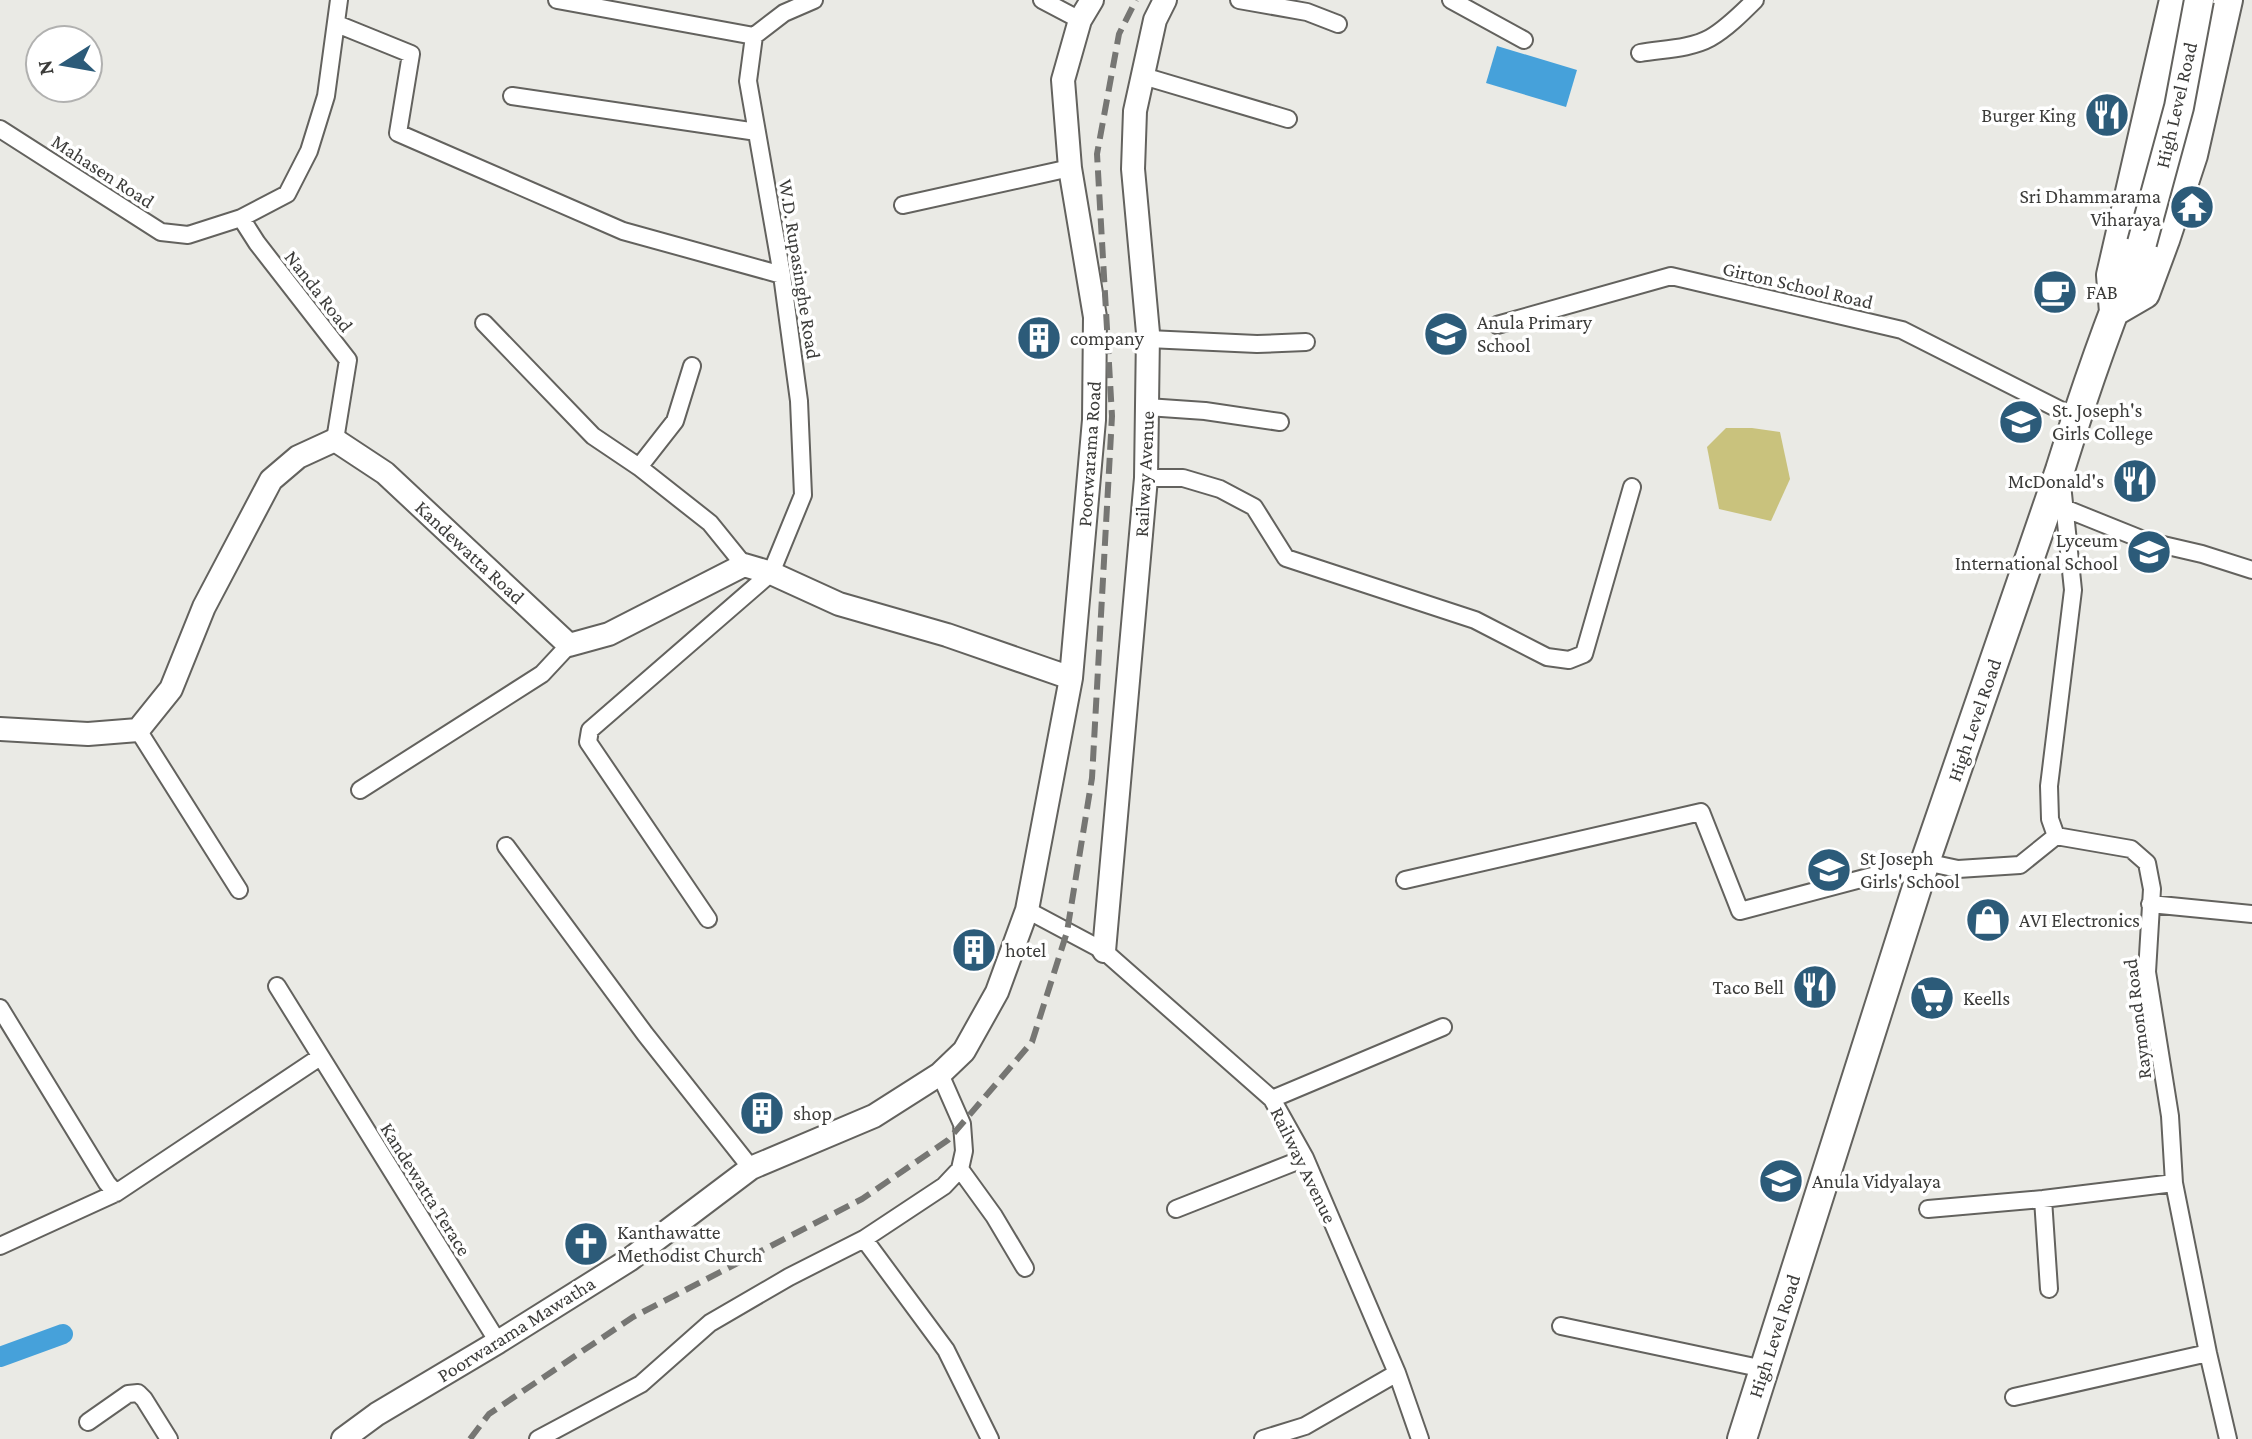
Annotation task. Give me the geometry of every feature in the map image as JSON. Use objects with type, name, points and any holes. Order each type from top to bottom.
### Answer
[{"type":"highway","name":"High Level Road","points":[[1742,1439],[1925,862],[2076,418],[2142,243],[2179,107],[2199,0]]},
{"type":"highway","points":[[2221,36],[2172,13],[2111,275],[2114,312],[2145,294],[2193,155],[2221,36],[2228,0]]},
{"type":"street","points":[[241,218],[287,194],[309,151],[326,96],[339,0]]},
{"type":"street","points":[[557,0],[754,36],[784,13],[814,0]]},
{"type":"street","points":[[1042,0],[1080,20]]},
{"type":"street","name":"Poorwarama Road","points":[[1027,910],[1071,678],[1094,420],[1095,317],[1070,168],[1063,80],[1080,20],[1092,0]]},
{"type":"street","name":"Railway Avenue","points":[[1104,951],[1146,478],[1148,339],[1133,169],[1135,111],[1155,20],[1165,0]]},
{"type":"street","points":[[1239,0],[1307,12],[1338,24]]},
{"type":"street","points":[[1451,0],[1524,40]]},
{"type":"street","points":[[1640,53],[1681,47],[1707,39],[1755,0]]},
{"type":"street","points":[[337,24],[411,54],[398,133],[623,231],[782,275]]},
{"type":"street","name":"W.D. Rupasinghe Road","points":[[754,36],[748,81],[782,275],[799,401],[803,495],[771,573]]},
{"type":"street","points":[[1143,76],[1288,119]]},
{"type":"street","points":[[512,96],[757,132]]},
{"type":"street","name":"Mahasen Road","points":[[0,129],[161,232],[188,235],[241,218]]},
{"type":"street","points":[[903,205],[1070,168]]},
{"type":"street","name":"Nanda Road","points":[[241,218],[348,360],[335,440]]},
{"type":"street","name":"Girton School Road","points":[[1497,325],[1671,276],[1902,330],[2076,418]]},
{"type":"street","points":[[484,323],[593,436],[639,467],[710,523],[744,565],[771,573],[839,604],[947,635],[1071,678]]},
{"type":"street","points":[[1148,339],[1257,344],[1306,342]]},
{"type":"street","points":[[639,467],[675,421],[692,366]]},
{"type":"street","points":[[1147,407],[1205,411],[1280,422]]},
{"type":"street","points":[[0,729],[88,734],[138,730],[171,689],[204,607],[271,480],[298,457],[335,440]]},
{"type":"street","name":"Kandewatta Road","points":[[335,440],[385,473],[569,645]]},
{"type":"street","points":[[1405,880],[1701,812],[1740,911],[1925,862],[1958,869],[2020,865],[2056,836],[2050,819],[2049,786],[2073,590],[2060,470]]},
{"type":"street","points":[[1146,478],[1183,478],[1220,489],[1254,507],[1286,558],[1475,620],[1547,657],[1569,660],[1584,654],[1632,487]]},
{"type":"street","points":[[2064,508],[2146,541],[2252,570]]},
{"type":"street","points":[[360,790],[542,674],[569,645],[609,634],[744,565]]},
{"type":"street","points":[[708,919],[588,742],[590,730],[771,573]]},
{"type":"street","points":[[138,730],[239,890]]},
{"type":"street","name":"Raymond Road","points":[[2056,836],[2131,849],[2147,863],[2152,889],[2147,972],[2170,1116],[2174,1183],[2228,1439]]},
{"type":"street","points":[[506,846],[645,1034],[751,1168]]},
{"type":"street","points":[[2150,904],[2252,914]]},
{"type":"street","name":"Railway Avenue","points":[[1027,910],[1104,951],[1272,1099],[1305,1158],[1397,1373],[1420,1439]]},
{"type":"street","name":"Poorwarama Mawatha","points":[[343,1439],[377,1414],[629,1260],[751,1168],[874,1116],[940,1074],[964,1051],[997,992],[1027,910]]},
{"type":"street","name":"Kandewatta Terace","points":[[277,986],[498,1342]]},
{"type":"street","points":[[0,1008],[116,1193]]},
{"type":"street","points":[[1272,1099],[1443,1027]]},
{"type":"street","points":[[0,1246],[116,1193],[320,1057]]},
{"type":"street","points":[[538,1439],[641,1384],[710,1323],[789,1277],[864,1239],[944,1186],[960,1169],[964,1151],[962,1124],[940,1074]]},
{"type":"street","points":[[1176,1209],[1305,1158]]},
{"type":"street","points":[[960,1169],[994,1216],[1025,1268]]},
{"type":"street","points":[[1928,1209],[2174,1183]]},
{"type":"street","points":[[2043,1199],[2049,1289]]},
{"type":"street","points":[[864,1239],[946,1350],[990,1439]]},
{"type":"street","points":[[1561,1326],[1764,1369]]},
{"type":"street","points":[[2014,1397],[2208,1353]]},
{"type":"street","points":[[1263,1439],[1305,1426],[1397,1373]]},
{"type":"street","points":[[88,1422],[128,1394],[138,1393],[169,1439]]},
{"type":"shaded area","points":[[1726,428],[1780,432],[1790,479],[1771,521],[1719,509],[1707,447]]},
{"type":"water","points":[[1497,46],[1577,70],[1566,107],[1486,83]]},
{"type":"waterway","points":[[0,1357],[63,1334]]},
{"type":"railway","points":[[470,1439],[489,1414],[633,1317],[862,1199],[948,1140],[1032,1042],[1067,932],[1092,778],[1112,416],[1097,154],[1119,34],[1136,0]]},
{"type":"place","name":"Burger King","points":[[2107,115]]},
{"type":"place","name":"Sri Dhammarama Viharaya","points":[[2192,207]]},
{"type":"place","name":"FAB","points":[[2055,292]]},
{"type":"place","name":"Anula Primary School","points":[[1446,334]]},
{"type":"place","name":"company","points":[[1039,338]]},
{"type":"place","name":"St. Joseph's Girls College","points":[[2021,422]]},
{"type":"place","name":"McDonald's","points":[[2135,481]]},
{"type":"place","name":"Lyceum International School","points":[[2149,552]]},
{"type":"place","name":"St Joseph Girls' School","points":[[1829,870]]},
{"type":"place","name":"AVI Electronics","points":[[1988,920]]},
{"type":"place","name":"hotel","points":[[974,950]]},
{"type":"place","name":"Taco Bell","points":[[1815,987]]},
{"type":"place","name":"Keells","points":[[1932,998]]},
{"type":"place","name":"shop","points":[[762,1113]]},
{"type":"place","name":"Anula Vidyalaya","points":[[1781,1181]]},
{"type":"place","name":"Kanthawatte Methodist Church","points":[[586,1244]]}]
